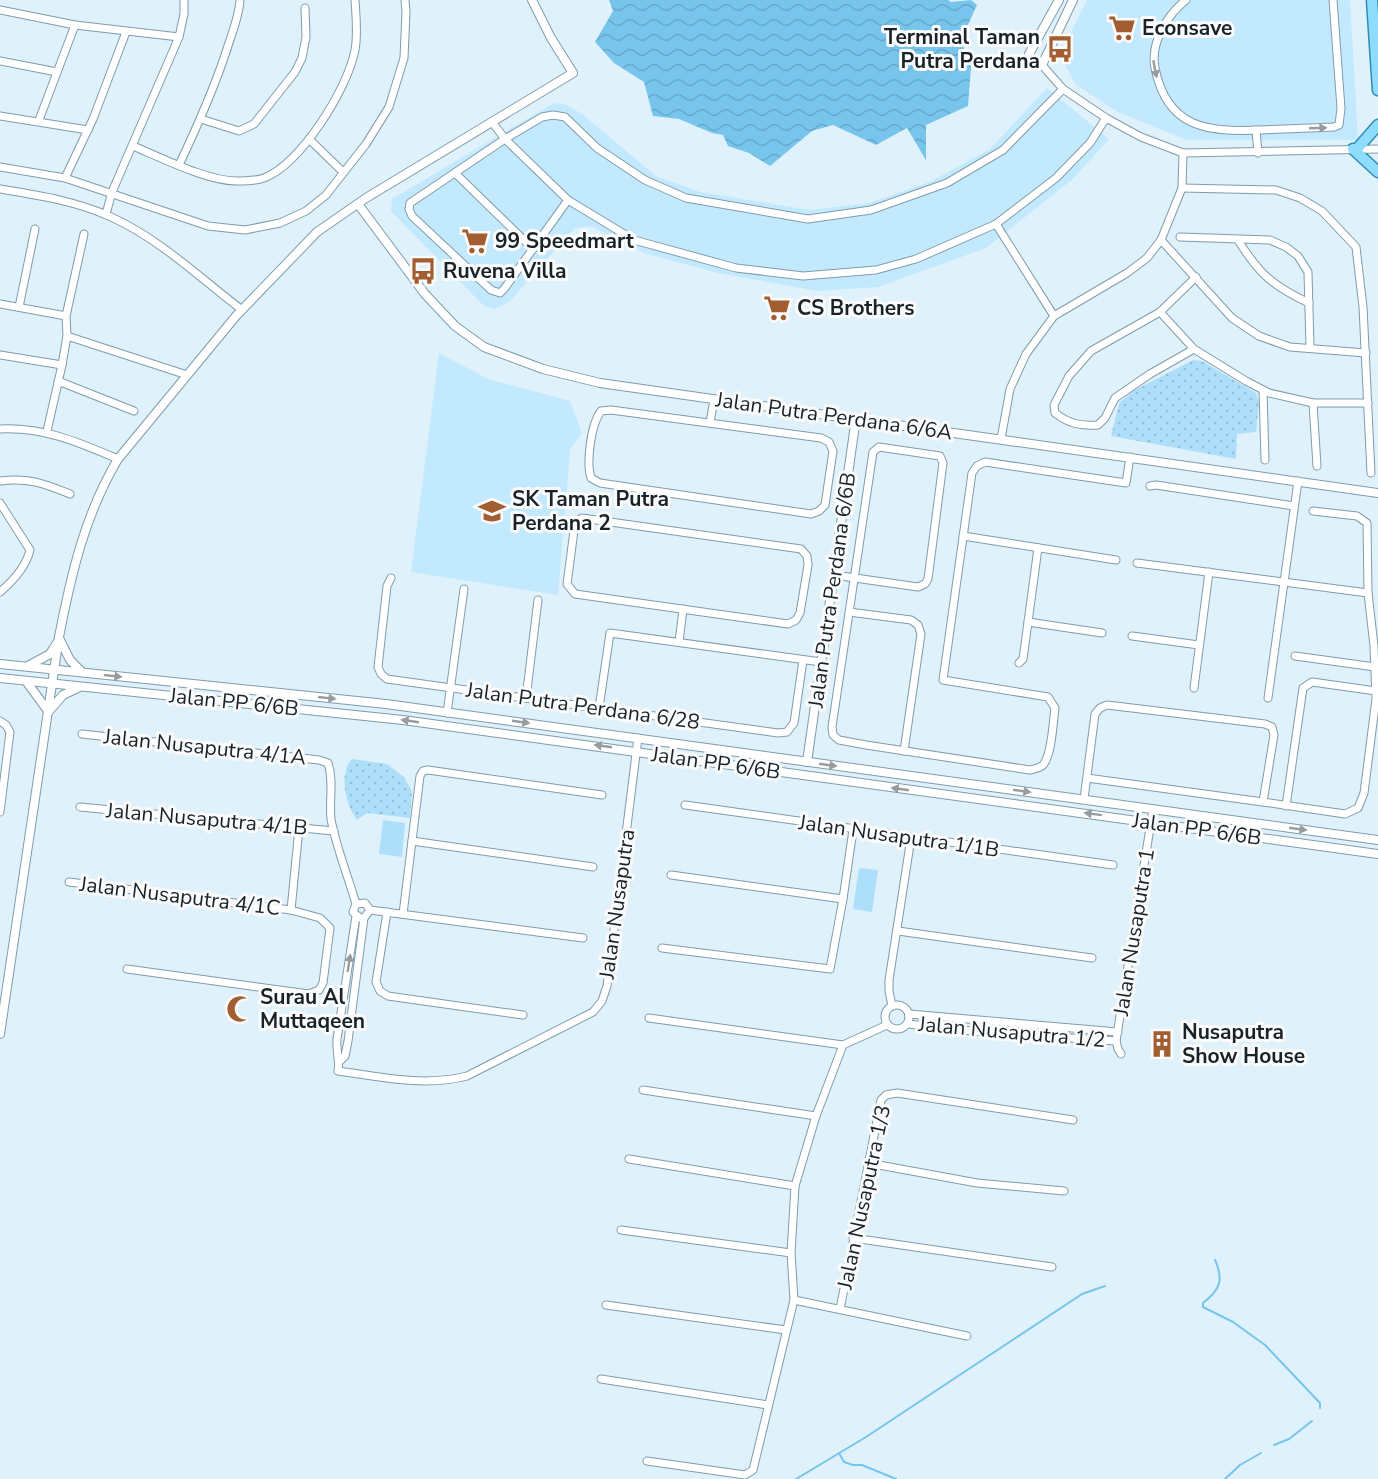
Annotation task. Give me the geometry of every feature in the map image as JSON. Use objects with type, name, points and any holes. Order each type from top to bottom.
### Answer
[{"type":"main road","points":[[1372,0],[1378,90]]},
{"type":"main road","points":[[1378,125],[1355,149],[1378,172]]},
{"type":"street","points":[[106,214],[112,192],[178,37],[184,15],[184,0]]},
{"type":"street","points":[[179,165],[201,119],[228,45],[240,0]]},
{"type":"street","points":[[133,146],[216,178],[240,181],[265,177],[286,162],[309,139],[332,107],[349,72],[355,49],[357,21],[355,0]]},
{"type":"street","points":[[0,167],[65,178],[208,226],[245,231],[280,223],[306,211],[326,195],[366,144],[389,107],[405,58],[405,0]]},
{"type":"street","points":[[0,1034],[2,1003],[59,637],[73,568],[105,481],[118,459],[187,375],[242,310],[306,241],[358,204],[573,73],[551,38],[532,0]]},
{"type":"street","points":[[1059,0],[1029,54],[1031,63],[1042,65],[1063,89],[1106,118],[1141,137],[1183,153],[1378,149]]},
{"type":"street","points":[[1042,65],[1073,0]]},
{"type":"street","points":[[1186,0],[1175,9],[1160,31],[1153,59],[1158,84],[1168,103],[1180,115],[1203,128],[1229,131],[1339,125],[1341,108],[1333,0]]},
{"type":"street","points":[[201,119],[239,131],[254,124],[295,72],[302,58],[306,37],[304,9]]},
{"type":"street","points":[[0,10],[75,25],[178,37]]},
{"type":"street","points":[[39,120],[75,25]]},
{"type":"street","points":[[65,178],[88,130],[126,32]]},
{"type":"street","points":[[0,61],[57,72]]},
{"type":"street","points":[[568,200],[500,293],[491,290],[483,283],[412,216],[409,209],[410,203],[505,139],[542,117],[553,115],[565,117],[597,148],[645,180],[686,198],[808,219],[871,210],[947,183],[1003,150],[1063,89]]},
{"type":"street","points":[[0,116],[39,120],[88,130]]},
{"type":"street","points":[[492,122],[505,139],[568,200],[634,240],[736,268],[803,276],[886,267],[916,259],[996,224],[1056,178],[1090,143],[1106,118]]},
{"type":"street","points":[[1256,130],[1258,153]]},
{"type":"street","points":[[309,139],[343,172]]},
{"type":"street","points":[[1001,439],[1010,389],[1026,354],[1054,316],[1127,273],[1147,258],[1161,240],[1182,188],[1183,153]]},
{"type":"street","points":[[455,173],[533,249]]},
{"type":"street","points":[[1182,188],[1276,190],[1300,198],[1322,211],[1356,248],[1364,307],[1371,473]]},
{"type":"street","points":[[0,189],[68,203],[106,214],[158,244],[242,310]]},
{"type":"street","name":"Jalan Putra Perdana 6/6A","points":[[358,204],[425,294],[455,326],[484,347],[569,377],[1378,493]]},
{"type":"street","points":[[996,224],[1054,316]]},
{"type":"street","points":[[19,307],[35,229]]},
{"type":"street","points":[[47,432],[67,336],[66,316],[84,234]]},
{"type":"street","points":[[1180,237],[1270,240],[1286,247],[1298,256],[1308,272],[1310,348]]},
{"type":"street","points":[[1161,240],[1232,318],[1259,336],[1290,347],[1366,353]]},
{"type":"street","points":[[1238,240],[1259,271],[1287,293],[1309,303]]},
{"type":"street","points":[[1194,349],[1150,374],[1115,398],[1105,418],[1098,425],[1079,426],[1055,413],[1054,405],[1069,376],[1091,351],[1160,312],[1196,277]]},
{"type":"street","points":[[0,304],[66,316]]},
{"type":"street","points":[[1160,312],[1194,349],[1263,390],[1312,403],[1368,403]]},
{"type":"street","points":[[67,336],[187,375]]},
{"type":"street","points":[[0,355],[62,365]]},
{"type":"street","points":[[58,381],[134,411]]},
{"type":"street","points":[[1263,390],[1265,460]]},
{"type":"street","points":[[711,423],[714,399]]},
{"type":"street","points":[[1312,403],[1317,466]]},
{"type":"street","points":[[610,410],[711,423],[821,438],[829,442],[833,451],[825,505],[819,511],[811,514],[600,483],[591,478],[588,467],[595,418],[601,411],[610,410]]},
{"type":"street","name":"Jalan Putra Perdana 6/6B","points":[[807,762],[856,418]]},
{"type":"street","points":[[0,429],[18,428],[47,432],[118,459]]},
{"type":"street","points":[[834,575],[854,578],[918,587],[925,584],[928,579],[944,463],[940,456],[879,447],[875,449],[854,578],[832,727],[833,735],[839,740],[904,751],[1030,770],[1038,768],[1045,763],[1049,752],[1055,708],[1048,697],[943,680],[972,473],[977,466],[985,462],[1126,483],[1130,458]]},
{"type":"street","points":[[0,481],[14,479],[39,481],[70,494]]},
{"type":"street","points":[[1268,698],[1298,481]]},
{"type":"street","points":[[1150,486],[1156,485],[1294,506]]},
{"type":"street","points":[[0,503],[30,550],[23,566],[0,592]]},
{"type":"street","points":[[1087,778],[1345,814],[1358,808],[1364,793],[1376,691],[1368,592],[1367,523],[1357,516],[1313,512]]},
{"type":"street","points":[[582,518],[801,549],[807,556],[808,565],[800,614],[796,620],[788,624],[683,609],[575,594],[567,584],[574,523],[582,518]]},
{"type":"street","points":[[963,536],[1116,560]]},
{"type":"street","points":[[1019,663],[1023,659],[1038,548]]},
{"type":"street","points":[[1137,562],[1368,592]]},
{"type":"street","points":[[1194,688],[1209,572]]},
{"type":"street","name":"Jalan Putra Perdana 6/28","points":[[391,578],[387,586],[378,667],[387,679],[778,734],[787,732],[794,723],[802,660]]},
{"type":"street","points":[[447,712],[464,589]]},
{"type":"street","points":[[526,698],[538,600]]},
{"type":"street","points":[[679,642],[683,609]]},
{"type":"street","points":[[849,612],[911,620],[918,625],[921,634],[904,751]]},
{"type":"street","points":[[1028,622],[1102,633]]},
{"type":"street","points":[[599,708],[610,633],[821,663]]},
{"type":"street","points":[[1132,636],[1199,645]]},
{"type":"street","points":[[27,666],[50,654],[59,637]]},
{"type":"street","points":[[59,637],[70,660],[82,672]]},
{"type":"street","points":[[1295,656],[1375,667]]},
{"type":"street","name":"Jalan PP 6/6B","points":[[0,664],[386,704],[1378,840]]},
{"type":"street","name":"Jalan PP 6/6B","points":[[0,678],[403,720],[1378,854]]},
{"type":"street","points":[[26,681],[48,711]]},
{"type":"street","points":[[1286,806],[1303,688],[1312,682],[1376,691]]},
{"type":"street","points":[[48,711],[63,695],[82,687]]},
{"type":"street","points":[[1084,799],[1095,714],[1107,705],[1265,724],[1272,727],[1274,735],[1263,802]]},
{"type":"street","points":[[0,721],[10,732],[3,772],[0,812]]},
{"type":"street","name":"Jalan Nusaputra 4/1A","points":[[82,734],[319,760],[328,763],[331,775],[330,810],[334,831]]},
{"type":"street","name":"Jalan Nusaputra","points":[[340,1061],[338,1071],[404,1080],[447,1081],[467,1076],[593,1012],[602,1001],[607,986],[638,738]]},
{"type":"street","points":[[403,914],[420,776],[423,771],[602,795]]},
{"type":"street","name":"Jalan Nusaputra 1/1B","points":[[685,805],[1113,866]]},
{"type":"street","name":"Jalan Nusaputra 4/1B","points":[[80,807],[334,831]]},
{"type":"street","name":"Jalan Nusaputra 1","points":[[1121,1054],[1116,1041],[1153,809]]},
{"type":"street","points":[[291,910],[299,828]]},
{"type":"street","points":[[662,948],[830,969],[853,830]]},
{"type":"street","points":[[334,831],[356,904],[337,1039],[336,1055],[340,1061],[345,1056],[348,1041],[364,918],[370,910]]},
{"type":"street","points":[[892,1006],[889,980],[911,838]]},
{"type":"street","points":[[412,841],[593,867]]},
{"type":"street","points":[[670,875],[843,900]]},
{"type":"street","name":"Jalan Nusaputra 4/1C","points":[[69,882],[291,910],[320,918],[330,928],[323,983],[315,993],[127,969]]},
{"type":"street","points":[[356,904],[365,903],[370,910],[583,938]]},
{"type":"street","points":[[387,912],[376,982],[380,991],[388,996],[523,1015]]},
{"type":"street","points":[[356,916],[364,918]]},
{"type":"street","points":[[898,931],[1092,958]]},
{"type":"street","points":[[892,1006],[903,1006],[909,1014],[908,1024],[904,1028],[891,1029],[887,1025],[885,1014],[892,1006]]},
{"type":"street","name":"Jalan Nusaputra 1/2","points":[[909,1014],[1118,1032]]},
{"type":"street","points":[[649,1018],[843,1045],[887,1025]]},
{"type":"street","points":[[991,1021],[991,1033]]},
{"type":"street","points":[[1018,1023],[1018,1035]]},
{"type":"street","name":"Jalan Nusaputra 1/2","points":[[908,1024],[991,1033],[1116,1041]]},
{"type":"street","points":[[648,1461],[745,1475],[753,1470],[794,1300],[791,1254],[795,1186],[816,1116],[843,1045]]},
{"type":"street","points":[[643,1090],[816,1116]]},
{"type":"street","name":"Jalan Nusaputra 1/3","points":[[840,1309],[881,1100],[892,1093],[1073,1120]]},
{"type":"street","points":[[629,1159],[795,1186]]},
{"type":"street","points":[[868,1163],[977,1183],[1064,1191]]},
{"type":"street","points":[[621,1230],[791,1254]]},
{"type":"street","points":[[854,1238],[1052,1267]]},
{"type":"street","points":[[794,1300],[967,1336]]},
{"type":"street","points":[[606,1305],[786,1330]]},
{"type":"street","points":[[601,1379],[768,1405]]},
{"type":"shaded area","points":[[1087,0],[1350,0],[1358,140],[1186,140],[1118,112],[1076,85],[1065,65],[1066,43]]},
{"type":"shaded area","points":[[1047,88],[1109,139],[1073,179],[986,248],[878,287],[817,291],[718,273],[644,253],[591,226],[575,228],[509,302],[494,309],[484,306],[391,211],[392,199],[554,103],[567,105],[582,114],[656,176],[700,192],[810,210],[869,203],[930,182],[990,149]]},
{"type":"shaded area","name":"SK Taman Putra Perdana 2","points":[[439,353],[488,379],[570,401],[582,433],[570,450],[558,595],[411,572]]},
{"type":"shaded area","points":[[1193,360],[1202,361],[1256,393],[1259,402],[1256,432],[1237,434],[1236,459],[1111,436],[1119,403],[1133,391]]},
{"type":"shaded area","points":[[352,759],[387,764],[404,777],[412,791],[410,818],[367,813],[357,820],[345,790],[345,773]]},
{"type":"shaded area","points":[[383,820],[405,823],[402,857],[379,854]]},
{"type":"shaded area","points":[[859,868],[878,870],[872,912],[853,909]]},
{"type":"water","points":[[609,0],[948,0],[951,2],[971,0],[977,5],[961,40],[971,67],[968,106],[926,125],[926,160],[907,128],[876,145],[833,125],[812,131],[770,166],[749,153],[728,146],[723,135],[712,133],[679,119],[653,116],[644,82],[614,63],[595,42],[613,11]]},
{"type":"waterway","points":[[1215,1260],[1218,1267],[1219,1284],[1213,1294],[1203,1303],[1203,1307],[1233,1322],[1265,1345],[1320,1403],[1320,1408]]},
{"type":"waterway","points":[[796,1479],[866,1437],[1082,1294],[1105,1286]]},
{"type":"waterway","points":[[1274,1445],[1289,1439],[1312,1421]]},
{"type":"waterway","points":[[839,1453],[844,1462],[862,1465],[896,1479]]},
{"type":"waterway","points":[[1225,1479],[1240,1465],[1261,1453]]},
{"type":"place","name":"Econsave","points":[[1122,28]]},
{"type":"place","name":"Terminal Taman Putra Perdana","points":[[1060,49]]},
{"type":"place","name":"99 Speedmart","points":[[475,241]]},
{"type":"place","name":"Ruvena Villa","points":[[423,271]]},
{"type":"place","name":"CS Brothers","points":[[777,308]]},
{"type":"place","name":"SK Taman Putra Perdana 2","points":[[492,511]]},
{"type":"place","name":"Surau Al Muttaqeen","points":[[240,1009]]},
{"type":"place","name":"Nusaputra Show House","points":[[1162,1044]]}]
